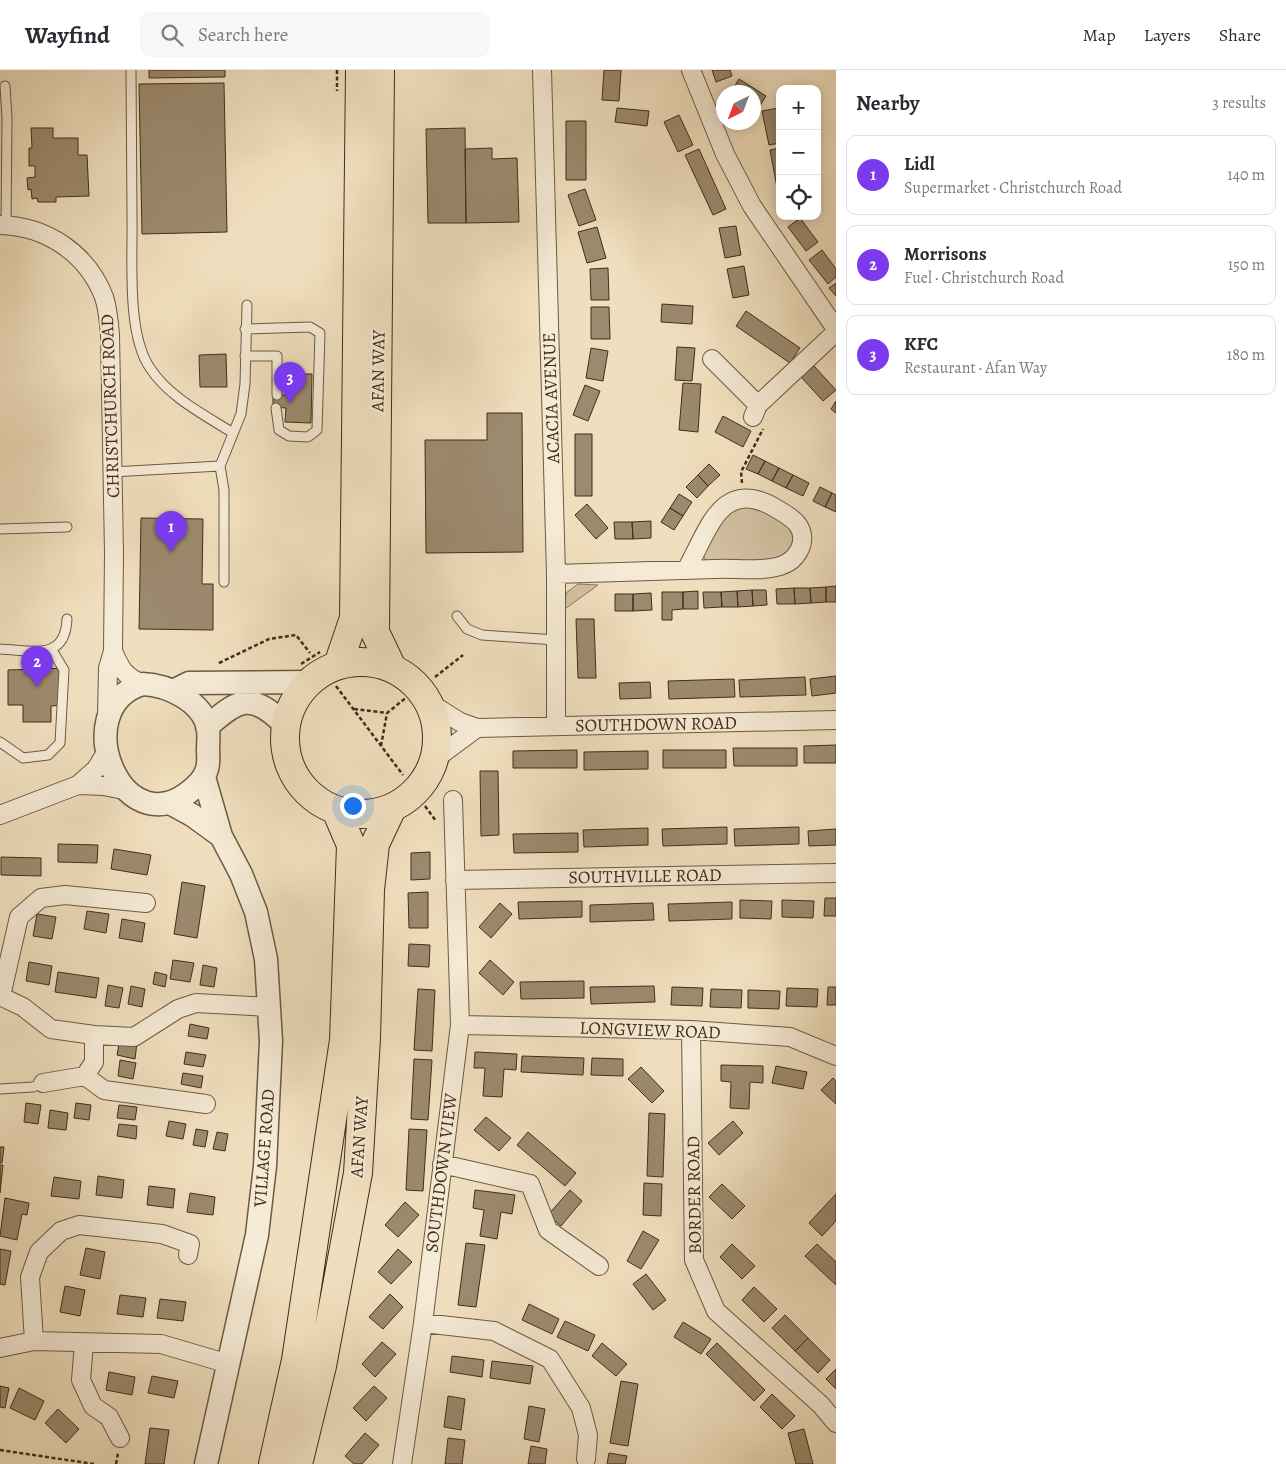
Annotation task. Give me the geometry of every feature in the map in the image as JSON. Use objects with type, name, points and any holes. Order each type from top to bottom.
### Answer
[{"type":"main road","name":"AFAN WAY","points":[[272,1464],[296,1360],[344,1040],[350,845],[336,810],[320,802],[306,791],[295,777],[288,760],[284,742],[286,725],[294,701],[320,669],[354,618],[360,70]]},
{"type":"main road","name":"AFAN WAY","points":[[380,70],[375,632],[392,668]]},
{"type":"main road","points":[[320,669],[356,662],[374,663],[392,668],[423,692],[437,730],[435,759],[419,788],[407,799],[392,808],[364,814],[336,810]]},
{"type":"main road","name":"AFAN WAY","points":[[298,1464],[322,1366],[358,1173],[366,1038],[370,890],[375,844],[392,808]]},
{"type":"street","name":"ACACIA AVENUE","points":[[542,70],[556,574],[556,726]]},
{"type":"street","points":[[691,70],[725,154],[752,206],[836,330],[756,411],[712,359]]},
{"type":"street","name":"CHRISTCHURCH ROAD","points":[[3,225],[28,227],[52,237],[80,259],[99,285],[106,306],[110,335],[113,651],[108,668],[107,717]]},
{"type":"street","points":[[556,574],[686,570],[777,567],[794,558],[800,549],[803,538],[799,526],[790,517],[755,498],[744,498],[722,506],[686,570]]},
{"type":"street","name":"CHRISTCHURCH ROAD","points":[[113,651],[121,669],[129,679],[143,684]]},
{"type":"street","points":[[173,691],[189,683],[217,677],[320,669]]},
{"type":"street","points":[[143,684],[156,685],[173,691],[188,700],[200,713],[208,727],[209,765],[204,777],[188,794],[170,803],[150,804],[135,798],[124,790],[115,777],[107,751],[107,717],[123,694],[131,688],[143,684]]},
{"type":"street","name":"SOUTHDOWN ROAD","points":[[423,692],[460,722],[476,728],[836,720]]},
{"type":"street","points":[[208,727],[228,708],[237,704],[250,703],[260,705],[273,713],[286,725]]},
{"type":"street","points":[[435,759],[476,728]]},
{"type":"street","points":[[0,815],[78,785],[96,768],[107,751]]},
{"type":"street","name":"VILLAGE ROAD","points":[[204,777],[221,836],[241,874],[256,912],[266,959],[271,1042],[265,1166],[257,1235],[206,1464]]},
{"type":"street","points":[[78,785],[103,786],[124,790]]},
{"type":"street","name":"SOUTHDOWN VIEW","points":[[402,1464],[423,1323],[460,1025],[453,800]]},
{"type":"street","name":"VILLAGE ROAD","points":[[170,803],[192,815],[221,836]]},
{"type":"street","name":"SOUTHVILLE ROAD","points":[[455,880],[836,873]]},
{"type":"street","points":[[146,904],[65,895],[41,898],[19,917],[0,996],[23,1007],[51,1029],[94,1035],[134,1037],[178,1009],[196,1003],[270,1007]]},
{"type":"street","name":"LONGVIEW ROAD","points":[[460,1025],[691,1030],[790,1037],[834,1051]]},
{"type":"street","name":"BORDER ROAD","points":[[691,1030],[694,1260],[716,1311],[821,1405],[836,1423]]},
{"type":"street","points":[[85,1076],[94,1062],[94,1035]]},
{"type":"street","points":[[43,1083],[85,1076],[104,1090],[206,1104]]},
{"type":"street","points":[[442,1164],[530,1184],[548,1230],[600,1266]]},
{"type":"street","points":[[34,1341],[30,1277],[39,1252],[61,1231],[78,1225],[162,1234],[190,1244],[188,1255]]},
{"type":"street","points":[[423,1323],[494,1331],[550,1359],[581,1408],[588,1435],[586,1459]]},
{"type":"street","points":[[0,1348],[34,1341],[162,1344],[229,1364]]},
{"type":"street","points":[[84,1343],[81,1380],[93,1406],[109,1417],[120,1438]]},
{"type":"lane","points":[[131,70],[133,300],[138,344],[148,366],[160,382],[189,406],[233,433]]},
{"type":"lane","points":[[3,225],[3,97],[5,86]]},
{"type":"lane","points":[[224,582],[224,490],[220,466],[240,414],[245,384],[247,305]]},
{"type":"lane","points":[[245,328],[310,327],[320,333],[317,430],[308,437],[284,435],[279,430],[276,408]]},
{"type":"lane","points":[[245,356],[277,356],[277,395]]},
{"type":"lane","points":[[112,472],[220,466]]},
{"type":"lane","points":[[0,529],[67,527]]},
{"type":"lane","points":[[457,616],[467,629],[482,636],[556,640]]},
{"type":"lane","points":[[0,649],[52,650],[60,644],[67,629],[67,619]]},
{"type":"lane","points":[[0,742],[23,758],[48,755],[60,743],[64,670],[52,650]]},
{"type":"lane","points":[[0,1090],[33,1087],[43,1083]]},
{"type":"path","points":[[337,70],[337,99]]},
{"type":"path","points":[[744,498],[741,472],[765,426],[756,411]]},
{"type":"path","points":[[217,677],[218,664],[269,639],[296,634],[310,653]]},
{"type":"path","points":[[354,709],[387,713],[423,692],[463,655]]},
{"type":"path","points":[[320,669],[354,709],[403,775]]},
{"type":"path","points":[[381,746],[387,713]]},
{"type":"path","points":[[0,1450],[94,1464]]},
{"type":"shaded area","points":[[746,504],[789,520],[796,540],[783,562],[710,564],[704,558],[705,548],[727,514]]},
{"type":"shaded area","points":[[578,584],[598,585],[565,609],[566,593]]},
{"type":"building","points":[[149,70],[225,70],[225,77],[149,78]]},
{"type":"building","points":[[604,70],[621,70],[619,101],[602,100]]},
{"type":"building","points":[[712,70],[730,70],[732,76],[716,82]]},
{"type":"building","points":[[739,79],[749,85],[735,85]]},
{"type":"building","points":[[224,83],[227,232],[142,234],[139,84]]},
{"type":"building","points":[[761,93],[766,96],[761,104]]},
{"type":"building","points":[[617,108],[649,111],[647,126],[615,122]]},
{"type":"building","points":[[776,109],[776,144],[769,145],[762,111]]},
{"type":"building","points":[[679,115],[693,145],[678,152],[664,122]]},
{"type":"building","points":[[566,121],[586,121],[586,180],[566,180]]},
{"type":"building","points":[[31,128],[53,128],[53,138],[78,138],[78,155],[87,155],[89,196],[56,197],[56,202],[38,202],[37,198],[32,199],[31,189],[28,190],[27,178],[35,177],[35,166],[29,166],[29,148],[32,148]]},
{"type":"building","points":[[465,128],[466,223],[428,223],[426,129]]},
{"type":"building","points":[[492,148],[492,159],[517,158],[519,222],[466,223],[465,149]]},
{"type":"building","points":[[699,149],[726,209],[713,215],[685,155]]},
{"type":"building","points":[[776,149],[776,182],[770,150]]},
{"type":"building","points":[[585,189],[596,220],[579,226],[568,195]]},
{"type":"building","points":[[797,220],[802,220],[818,242],[806,251],[788,227]]},
{"type":"building","points":[[736,226],[741,255],[725,258],[719,228]]},
{"type":"building","points":[[597,227],[606,258],[587,263],[578,232]]},
{"type":"building","points":[[822,250],[836,269],[836,277],[828,284],[809,260]]},
{"type":"building","points":[[744,266],[749,295],[733,298],[727,269]]},
{"type":"building","points":[[608,268],[609,300],[591,300],[590,269]]},
{"type":"building","points":[[836,283],[836,296],[829,288]]},
{"type":"building","points":[[662,304],[693,306],[692,324],[661,322]]},
{"type":"building","points":[[591,307],[609,307],[610,339],[591,339]]},
{"type":"building","points":[[746,311],[800,348],[790,363],[736,326]]},
{"type":"building","points":[[677,347],[695,348],[692,381],[675,380]]},
{"type":"building","points":[[591,348],[608,351],[603,381],[586,378]]},
{"type":"building","points":[[226,354],[227,387],[200,387],[199,355]]},
{"type":"building","points":[[814,366],[836,390],[823,401],[801,377]]},
{"type":"building","points":[[286,374],[312,374],[311,423],[285,422],[286,408],[273,407],[273,395],[286,395]]},
{"type":"building","points":[[683,383],[701,384],[698,432],[679,430]]},
{"type":"building","points":[[585,385],[600,391],[588,421],[573,415]]},
{"type":"building","points":[[836,401],[836,413],[831,409]]},
{"type":"building","points":[[487,413],[522,413],[523,552],[426,553],[425,440],[487,440]]},
{"type":"building","points":[[723,416],[751,431],[743,447],[715,432]]},
{"type":"building","points":[[575,434],[592,434],[592,496],[575,496]]},
{"type":"building","points":[[753,455],[765,461],[758,474],[746,469]]},
{"type":"building","points":[[765,461],[779,468],[772,481],[758,474]]},
{"type":"building","points":[[709,464],[720,475],[708,486],[698,475]]},
{"type":"building","points":[[779,468],[793,475],[786,488],[772,481]]},
{"type":"building","points":[[698,475],[708,486],[697,498],[686,487]]},
{"type":"building","points":[[793,475],[809,483],[803,496],[786,488]]},
{"type":"building","points":[[820,487],[832,493],[825,507],[813,501]]},
{"type":"building","points":[[832,493],[836,495],[836,512],[825,507]]},
{"type":"building","points":[[679,494],[692,502],[683,516],[670,508]]},
{"type":"building","points":[[587,504],[608,528],[596,539],[575,515]]},
{"type":"building","points":[[670,508],[683,516],[674,530],[661,522]]},
{"type":"building","points":[[141,518],[203,519],[202,584],[213,584],[213,630],[139,629]]},
{"type":"building","points":[[651,521],[651,538],[633,539],[632,522]]},
{"type":"building","points":[[614,522],[632,522],[633,539],[615,539]]},
{"type":"building","points":[[836,586],[836,602],[826,602],[826,587]]},
{"type":"building","points":[[826,587],[826,602],[811,603],[810,588]]},
{"type":"building","points":[[794,588],[810,588],[811,603],[795,604]]},
{"type":"building","points":[[794,588],[795,604],[777,604],[776,589]]},
{"type":"building","points":[[752,590],[766,590],[767,605],[753,606]]},
{"type":"building","points":[[752,590],[753,606],[738,607],[737,591]]},
{"type":"building","points":[[698,591],[698,609],[683,609],[683,592]]},
{"type":"building","points":[[737,591],[738,607],[722,607],[721,592]]},
{"type":"building","points":[[662,592],[683,592],[683,609],[672,610],[672,620],[662,620]]},
{"type":"building","points":[[703,592],[721,592],[722,607],[704,608]]},
{"type":"building","points":[[651,593],[652,610],[633,611],[633,594]]},
{"type":"building","points":[[615,594],[633,594],[633,611],[615,611]]},
{"type":"building","points":[[576,619],[594,619],[596,678],[578,678]]},
{"type":"building","points":[[66,668],[65,705],[51,706],[51,722],[23,722],[23,705],[8,705],[8,670]]},
{"type":"building","points":[[836,676],[836,693],[812,696],[810,679]]},
{"type":"building","points":[[805,677],[806,695],[740,697],[739,680]]},
{"type":"building","points":[[734,679],[735,697],[669,699],[668,681]]},
{"type":"building","points":[[650,682],[651,698],[620,699],[619,683]]},
{"type":"building","points":[[836,745],[836,763],[804,763],[804,746]]},
{"type":"building","points":[[733,748],[797,748],[797,766],[734,766]]},
{"type":"building","points":[[577,750],[577,768],[513,768],[513,751]]},
{"type":"building","points":[[663,750],[726,750],[726,768],[663,768]]},
{"type":"building","points":[[648,751],[648,769],[584,770],[584,752]]},
{"type":"building","points":[[480,771],[498,771],[499,835],[481,836]]},
{"type":"building","points":[[727,827],[727,844],[663,846],[662,829]]},
{"type":"building","points":[[799,827],[799,844],[735,846],[734,829]]},
{"type":"building","points":[[648,828],[648,845],[584,847],[583,830]]},
{"type":"building","points":[[836,829],[836,845],[809,846],[808,831]]},
{"type":"building","points":[[578,833],[578,852],[514,853],[513,834]]},
{"type":"building","points":[[58,844],[98,845],[97,863],[58,862]]},
{"type":"building","points":[[114,849],[151,855],[147,875],[111,869]]},
{"type":"building","points":[[430,852],[430,879],[411,880],[411,853]]},
{"type":"building","points":[[1,857],[41,858],[41,876],[1,875]]},
{"type":"building","points":[[182,882],[205,886],[197,938],[174,934]]},
{"type":"building","points":[[428,892],[428,928],[409,928],[408,893]]},
{"type":"building","points":[[825,898],[836,898],[836,916],[824,916]]},
{"type":"building","points":[[740,900],[772,901],[771,919],[740,918]]},
{"type":"building","points":[[782,900],[814,901],[813,918],[782,917]]},
{"type":"building","points":[[582,901],[582,917],[519,919],[518,902]]},
{"type":"building","points":[[732,902],[732,919],[669,921],[668,904]]},
{"type":"building","points":[[500,903],[512,914],[491,938],[479,927]]},
{"type":"building","points":[[653,903],[654,920],[590,922],[590,905]]},
{"type":"building","points":[[87,911],[109,914],[106,933],[84,929]]},
{"type":"building","points":[[37,914],[56,917],[52,939],[33,936]]},
{"type":"building","points":[[122,919],[145,923],[142,942],[119,938]]},
{"type":"building","points":[[409,944],[430,945],[429,967],[408,966]]},
{"type":"building","points":[[173,960],[194,963],[190,982],[170,979]]},
{"type":"building","points":[[490,960],[514,982],[503,995],[479,973]]},
{"type":"building","points":[[29,962],[52,966],[49,985],[26,981]]},
{"type":"building","points":[[203,965],[217,968],[214,987],[200,985]]},
{"type":"building","points":[[58,972],[99,978],[96,998],[55,992]]},
{"type":"building","points":[[155,972],[167,975],[165,987],[153,984]]},
{"type":"building","points":[[584,981],[584,998],[521,999],[520,982]]},
{"type":"building","points":[[108,985],[123,988],[119,1008],[105,1006]]},
{"type":"building","points":[[131,986],[145,989],[142,1007],[128,1004]]},
{"type":"building","points":[[654,986],[655,1002],[591,1004],[590,987]]},
{"type":"building","points":[[672,987],[703,988],[702,1006],[671,1005]]},
{"type":"building","points":[[828,987],[836,987],[836,1005],[827,1005]]},
{"type":"building","points":[[787,988],[818,989],[817,1007],[786,1006]]},
{"type":"building","points":[[418,989],[435,990],[432,1051],[414,1050]]},
{"type":"building","points":[[711,989],[742,990],[741,1008],[710,1007]]},
{"type":"building","points":[[748,990],[780,991],[779,1009],[748,1008]]},
{"type":"building","points":[[190,1024],[209,1028],[207,1039],[188,1036]]},
{"type":"building","points":[[120,1039],[137,1043],[135,1059],[117,1055]]},
{"type":"building","points":[[186,1052],[206,1055],[203,1067],[184,1064]]},
{"type":"building","points":[[475,1052],[517,1054],[516,1070],[504,1069],[502,1097],[483,1096],[485,1068],[474,1068]]},
{"type":"building","points":[[522,1056],[584,1058],[583,1075],[521,1072]]},
{"type":"building","points":[[592,1058],[623,1059],[623,1076],[591,1075]]},
{"type":"building","points":[[414,1059],[432,1060],[428,1120],[411,1119]]},
{"type":"building","points":[[120,1060],[136,1063],[133,1079],[118,1076]]},
{"type":"building","points":[[721,1065],[763,1066],[763,1083],[750,1082],[749,1109],[730,1108],[731,1082],[721,1081]]},
{"type":"building","points":[[776,1066],[807,1072],[803,1089],[772,1083]]},
{"type":"building","points":[[641,1067],[664,1091],[652,1103],[628,1079]]},
{"type":"building","points":[[183,1073],[203,1076],[201,1088],[181,1084]]},
{"type":"building","points":[[833,1078],[836,1081],[836,1104],[821,1090]]},
{"type":"building","points":[[26,1103],[41,1105],[38,1124],[24,1122]]},
{"type":"building","points":[[76,1103],[91,1105],[89,1120],[74,1118]]},
{"type":"building","points":[[119,1105],[137,1107],[135,1120],[117,1118]]},
{"type":"building","points":[[50,1110],[68,1113],[66,1130],[48,1128]]},
{"type":"building","points":[[649,1113],[665,1114],[663,1177],[647,1176]]},
{"type":"building","points":[[486,1117],[511,1138],[499,1151],[474,1130]]},
{"type":"building","points":[[169,1121],[186,1124],[183,1139],[166,1136]]},
{"type":"building","points":[[733,1121],[743,1133],[719,1155],[708,1143]]},
{"type":"building","points":[[119,1124],[137,1126],[136,1139],[117,1136]]},
{"type":"building","points":[[196,1129],[208,1131],[205,1147],[193,1145]]},
{"type":"building","points":[[409,1129],[427,1130],[423,1191],[406,1190]]},
{"type":"building","points":[[217,1132],[228,1134],[225,1151],[213,1149]]},
{"type":"building","points":[[528,1132],[576,1173],[565,1186],[517,1145]]},
{"type":"building","points":[[0,1147],[4,1147],[2,1163],[0,1163]]},
{"type":"building","points":[[0,1165],[3,1165],[0,1193]]},
{"type":"building","points":[[98,1176],[124,1180],[122,1198],[96,1195]]},
{"type":"building","points":[[54,1177],[81,1181],[79,1199],[51,1196]]},
{"type":"building","points":[[644,1183],[662,1184],[661,1216],[643,1215]]},
{"type":"building","points":[[722,1184],[745,1206],[732,1219],[709,1197]]},
{"type":"building","points":[[149,1186],[175,1189],[173,1208],[147,1205]]},
{"type":"building","points":[[475,1190],[515,1195],[512,1214],[501,1212],[497,1239],[480,1236],[484,1210],[473,1208]]},
{"type":"building","points":[[570,1190],[582,1201],[561,1226],[548,1215]]},
{"type":"building","points":[[190,1193],[215,1197],[213,1215],[187,1212]]},
{"type":"building","points":[[836,1194],[836,1221],[822,1236],[809,1223]]},
{"type":"building","points":[[5,1198],[29,1203],[27,1215],[22,1214],[17,1240],[0,1236]]},
{"type":"building","points":[[405,1202],[419,1215],[398,1237],[385,1225]]},
{"type":"building","points":[[643,1231],[659,1240],[641,1269],[627,1261]]},
{"type":"building","points":[[466,1243],[485,1245],[476,1307],[458,1305]]},
{"type":"building","points":[[732,1244],[755,1266],[742,1279],[720,1257]]},
{"type":"building","points":[[817,1244],[836,1262],[836,1285],[805,1256]]},
{"type":"building","points":[[86,1248],[105,1252],[100,1279],[80,1275]]},
{"type":"building","points":[[0,1249],[11,1251],[5,1285],[0,1284]]},
{"type":"building","points":[[398,1249],[412,1262],[391,1284],[378,1272]]},
{"type":"building","points":[[646,1274],[666,1300],[653,1310],[633,1284]]},
{"type":"building","points":[[65,1286],[85,1290],[80,1316],[60,1312]]},
{"type":"building","points":[[754,1287],[777,1309],[764,1322],[742,1300]]},
{"type":"building","points":[[390,1294],[403,1307],[383,1329],[369,1317]]},
{"type":"building","points":[[120,1295],[146,1298],[143,1317],[117,1314]]},
{"type":"building","points":[[160,1299],[186,1302],[183,1321],[157,1318]]},
{"type":"building","points":[[529,1304],[559,1319],[552,1334],[522,1320]]},
{"type":"building","points":[[785,1315],[808,1338],[795,1351],[772,1328]]},
{"type":"building","points":[[565,1321],[595,1335],[588,1351],[557,1337]]},
{"type":"building","points":[[683,1322],[711,1339],[701,1354],[674,1337]]},
{"type":"building","points":[[808,1338],[830,1360],[818,1373],[795,1351]]},
{"type":"building","points":[[382,1342],[396,1354],[375,1377],[362,1364]]},
{"type":"building","points":[[602,1343],[627,1364],[616,1376],[592,1356]]},
{"type":"building","points":[[717,1343],[765,1390],[754,1401],[706,1354]]},
{"type":"building","points":[[452,1356],[484,1360],[482,1377],[450,1372]]},
{"type":"building","points":[[492,1361],[533,1366],[530,1384],[490,1378]]},
{"type":"building","points":[[836,1369],[836,1389],[826,1379]]},
{"type":"building","points":[[109,1372],[135,1377],[132,1395],[106,1390]]},
{"type":"building","points":[[152,1376],[178,1381],[174,1398],[148,1393]]},
{"type":"building","points":[[621,1381],[638,1384],[628,1446],[610,1443]]},
{"type":"building","points":[[0,1386],[9,1388],[5,1408],[0,1407]]},
{"type":"building","points":[[374,1386],[387,1398],[366,1421],[353,1408]]},
{"type":"building","points":[[19,1388],[44,1401],[35,1420],[10,1408]]},
{"type":"building","points":[[772,1394],[795,1416],[782,1429],[760,1407]]},
{"type":"building","points":[[448,1396],[465,1399],[461,1430],[444,1427]]},
{"type":"building","points":[[529,1406],[545,1409],[539,1442],[524,1439]]},
{"type":"building","points":[[58,1409],[79,1429],[66,1443],[45,1423]]},
{"type":"building","points":[[150,1428],[169,1430],[164,1464],[145,1464]]},
{"type":"building","points":[[804,1429],[813,1464],[796,1464],[788,1433]]},
{"type":"building","points":[[365,1433],[379,1445],[362,1464],[354,1464],[345,1456]]},
{"type":"building","points":[[448,1438],[465,1440],[462,1464],[445,1464]]},
{"type":"building","points":[[531,1446],[547,1449],[545,1464],[528,1464]]},
{"type":"building","points":[[609,1453],[627,1456],[625,1464],[607,1464]]},
{"type":"place","name":"KFC","points":[[290,403]]},
{"type":"place","name":"Lidl","points":[[171,552]]},
{"type":"place","name":"Morrisons","points":[[37,687]]}]
